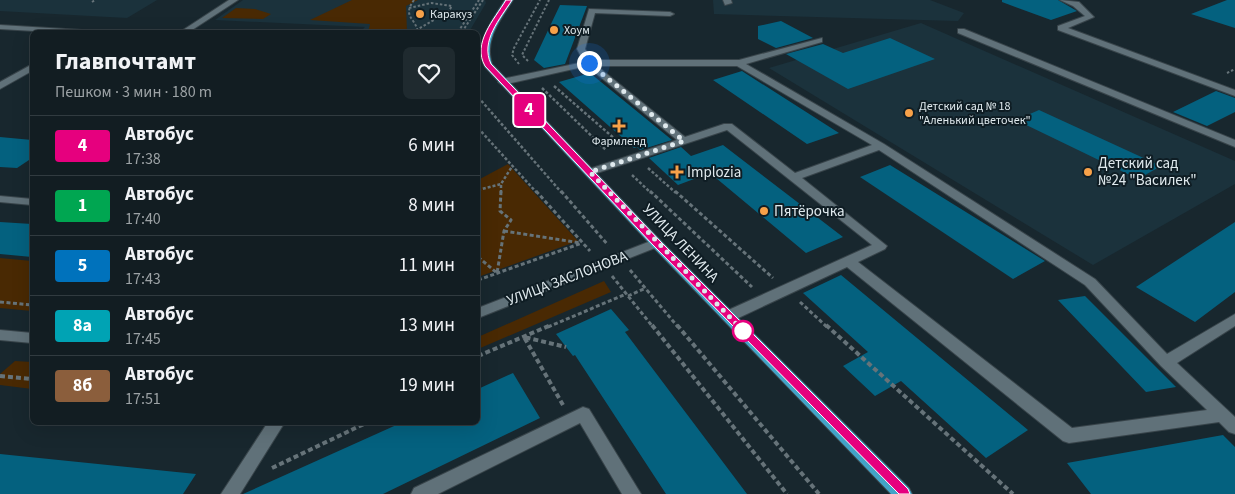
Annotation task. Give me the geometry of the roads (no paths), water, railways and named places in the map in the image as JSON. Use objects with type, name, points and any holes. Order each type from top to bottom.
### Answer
[{"type":"main road","name":"УЛИЦА ЛЕНИНА","points":[[509,0],[490,31],[484,46],[483,55],[488,65],[656,243],[904,494]]},
{"type":"street","points":[[187,30],[234,0]]},
{"type":"street","points":[[1064,0],[1076,4],[1090,18],[1061,28],[1235,93]]},
{"type":"street","points":[[670,14],[592,11],[581,49],[589,63],[684,141]]},
{"type":"street","points":[[0,27],[49,30]]},
{"type":"street","points":[[961,31],[1235,144]]},
{"type":"street","points":[[502,82],[589,63],[739,63],[819,40]]},
{"type":"street","points":[[739,63],[880,146],[1090,282],[1166,362],[1235,427]]},
{"type":"street","points":[[0,86],[30,69]]},
{"type":"street","points":[[0,74],[20,75]]},
{"type":"street","points":[[590,172],[728,126],[881,246],[728,316]]},
{"type":"street","points":[[792,178],[880,146]]},
{"type":"street","points":[[0,199],[30,202]]},
{"type":"street","name":"УЛИЦА ЗАСЛОНОВА","points":[[480,312],[656,243]]},
{"type":"street","points":[[848,261],[1069,436],[1222,415]]},
{"type":"street","points":[[1166,362],[1235,319]]},
{"type":"street","points":[[0,335],[30,338]]},
{"type":"street","points":[[420,494],[583,414],[632,494]]},
{"type":"street","points":[[233,490],[275,425]]},
{"type":"place","name":"Каракуз","points":[[420,14]]},
{"type":"place","name":"Хоум","points":[[554,30]]},
{"type":"place","name":"Детский сад № 18 \"Аленький цветочек\"","points":[[909,113]]},
{"type":"place","name":"Фармленд","points":[[619,126]]},
{"type":"place","name":"Implozia","points":[[677,172]]},
{"type":"place","name":"Детский сад №24 \"Василек\"","points":[[1088,172]]},
{"type":"place","name":"Пятёрочка","points":[[764,211]]}]
